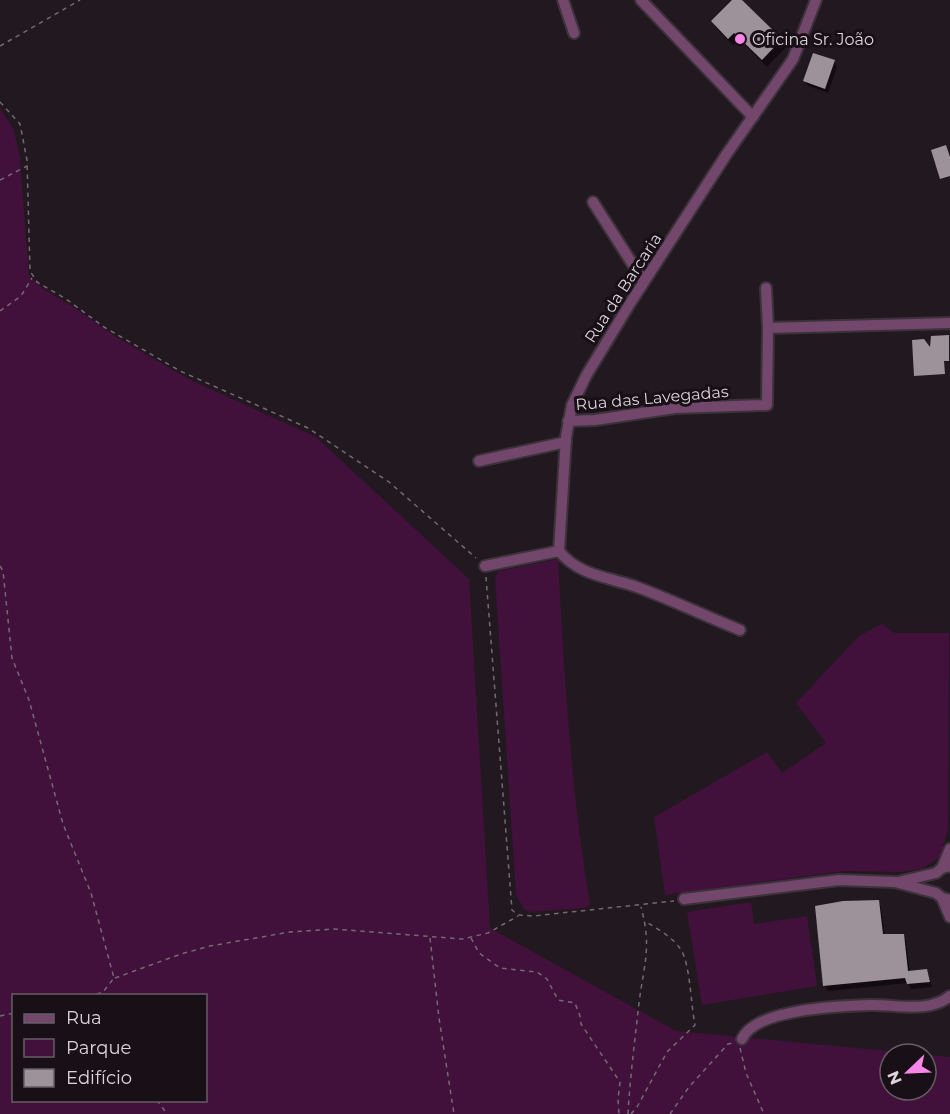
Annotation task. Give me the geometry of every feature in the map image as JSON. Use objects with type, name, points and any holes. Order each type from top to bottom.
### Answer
[{"type":"street","points":[[563,0],[574,33]]},
{"type":"street","points":[[641,0],[753,117]]},
{"type":"street","name":"Rua da Barcaria","points":[[559,551],[566,442],[572,405],[586,376],[644,282],[726,155],[793,59],[816,0]]},
{"type":"street","points":[[593,202],[644,282]]},
{"type":"street","points":[[766,288],[768,328],[950,323]]},
{"type":"street","name":"Rua das Lavegadas","points":[[568,421],[595,420],[675,408],[768,405],[768,328]]},
{"type":"street","points":[[479,461],[566,442]]},
{"type":"street","points":[[485,566],[559,551],[566,560],[585,572],[635,586],[740,630]]},
{"type":"street","points":[[950,849],[943,869],[933,883],[943,897],[950,917]]},
{"type":"street","points":[[684,899],[821,881],[895,882],[943,869]]},
{"type":"street","points":[[895,882],[943,897]]},
{"type":"street","points":[[742,1039],[752,1026],[768,1018],[825,1007],[929,1006],[942,1002],[950,996]]},
{"type":"path","points":[[0,46],[80,0]]},
{"type":"path","points":[[0,102],[20,124],[27,166],[30,271],[37,282],[66,299],[104,327],[180,371],[308,428],[389,482],[485,566],[512,910],[518,915]]},
{"type":"path","points":[[0,180],[27,166]]},
{"type":"path","points":[[0,311],[21,296],[33,277]]},
{"type":"path","points":[[0,566],[3,572],[12,658],[29,700],[63,824],[91,892],[114,978]]},
{"type":"path","points":[[97,994],[103,992],[114,978],[181,954],[210,946],[290,933],[334,929],[462,939],[488,933],[518,915],[534,916],[684,899]]},
{"type":"path","points":[[629,1114],[631,1070],[648,951],[645,921],[640,905]]},
{"type":"path","points":[[629,1114],[637,1107],[667,1052],[695,1025],[687,963],[683,952],[674,942],[645,921]]},
{"type":"path","points":[[430,937],[439,1018],[454,1114]]},
{"type":"path","points":[[470,937],[479,953],[500,968],[537,972],[548,979],[558,1000],[575,1003],[581,1024],[620,1082],[619,1114]]},
{"type":"path","points":[[670,1114],[689,1087],[728,1044],[742,1039],[740,1052],[746,1073],[764,1114]]},
{"type":"path","points":[[158,1102],[168,1114]]},
{"type":"green space","points":[[0,108],[14,130],[20,158],[29,276],[45,290],[113,335],[188,379],[316,437],[469,579],[490,928],[676,1031],[878,1050],[878,1102],[938,1102],[938,1056],[950,1057],[950,1114],[0,1114]]},
{"type":"green space","points":[[558,559],[573,776],[590,905],[584,908],[529,912],[524,909],[516,895],[495,578],[499,571]]},
{"type":"green space","points":[[882,624],[895,633],[949,633],[948,829],[940,857],[922,869],[900,872],[844,871],[665,895],[654,817],[767,752],[782,773],[826,743],[796,703],[859,636]]},
{"type":"green space","points":[[751,902],[754,924],[807,916],[817,986],[702,1005],[687,912]]},
{"type":"building","points":[[732,0],[742,0],[782,39],[762,60],[734,33],[728,39],[711,21]]},
{"type":"building","points":[[813,53],[835,60],[825,89],[803,81]]},
{"type":"building","points":[[946,145],[950,157],[950,176],[940,179],[931,150]]},
{"type":"building","points":[[949,335],[949,361],[944,361],[945,374],[914,376],[912,340],[924,339],[930,347],[931,336]]},
{"type":"building","points":[[879,900],[883,934],[904,934],[908,971],[927,969],[930,982],[907,984],[905,978],[823,986],[815,906],[843,901]]},
{"type":"place","name":"Oficina Sr. João","points":[[740,39]]}]
